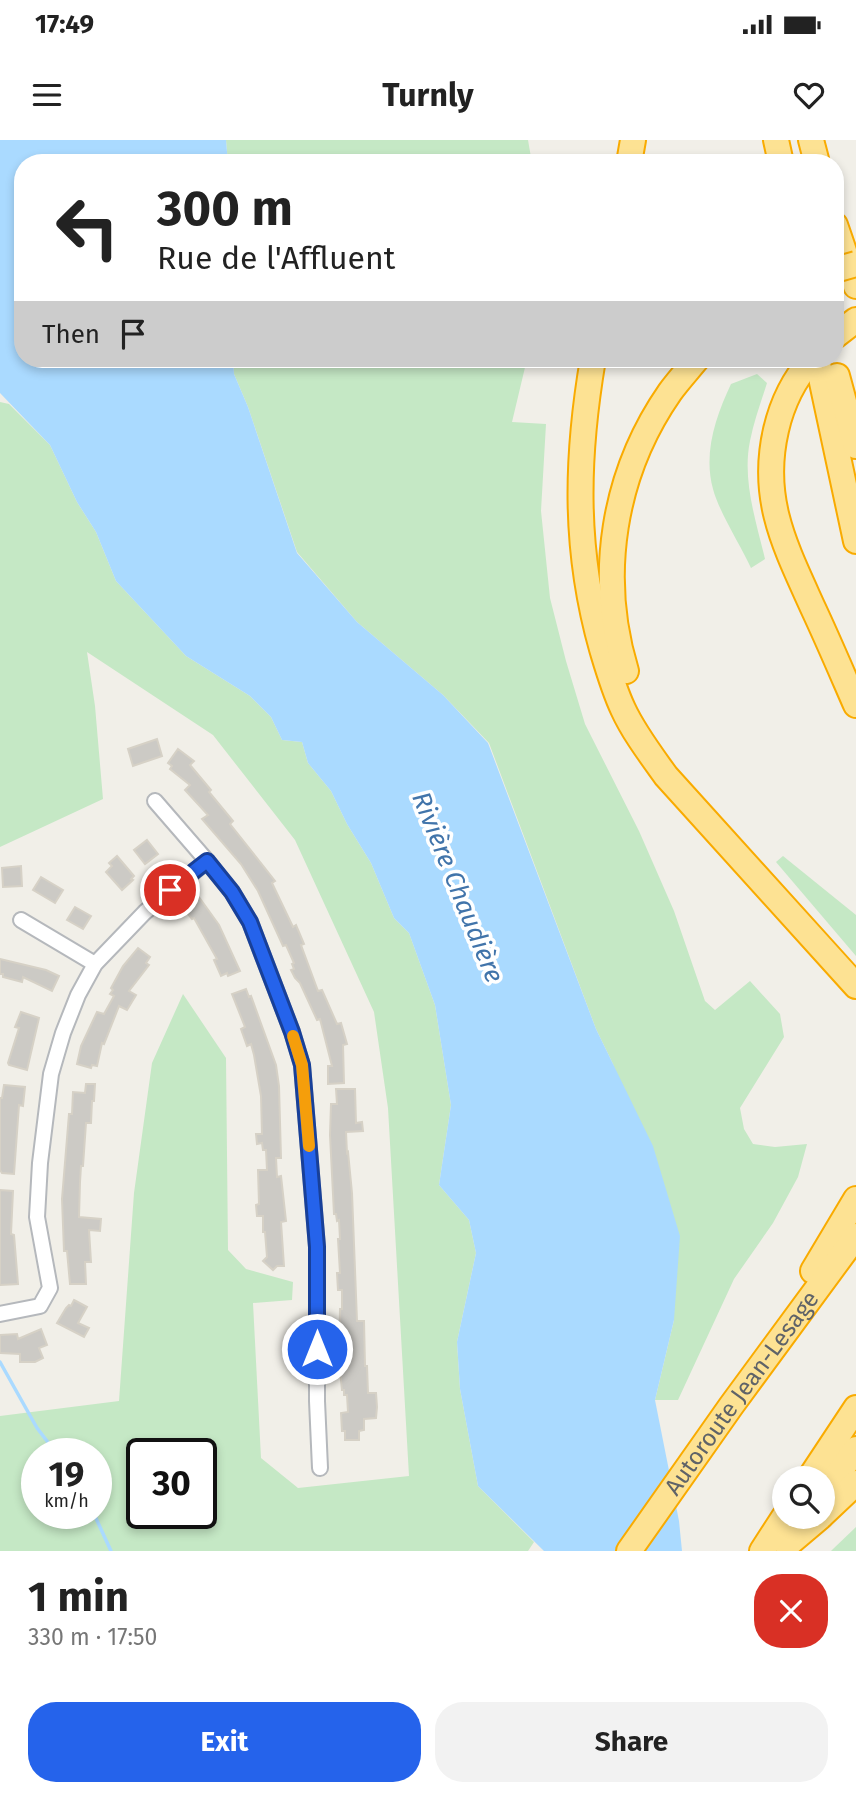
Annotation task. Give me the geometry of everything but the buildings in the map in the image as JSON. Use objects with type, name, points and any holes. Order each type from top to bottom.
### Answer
[{"type":"highway","points":[[844,251],[856,286]]},
{"type":"highway","points":[[592,368],[581,444],[579,515],[594,622],[618,697],[632,727],[666,776],[856,986]]},
{"type":"highway","points":[[690,368],[670,392],[644,435],[618,507],[612,538],[610,572],[619,650],[643,717],[672,764],[835,962]]},
{"type":"highway","points":[[805,368],[792,386],[780,413],[770,465],[770,491],[785,545],[856,705]]},
{"type":"highway","points":[[819,368],[856,541]]},
{"type":"highway","points":[[834,368],[856,446]]},
{"type":"highway","points":[[731,1406],[856,1199]]},
{"type":"highway","name":"Autoroute Jean-Lesage","points":[[629,1551],[856,1236]]},
{"type":"highway","points":[[818,1466],[856,1408]]},
{"type":"highway","points":[[835,1478],[856,1450]]},
{"type":"highway","points":[[835,1503],[856,1483]]},
{"type":"highway","points":[[762,1551],[776,1529]]},
{"type":"highway","points":[[784,1548],[798,1529]]},
{"type":"highway","points":[[784,1548],[806,1529]]},
{"type":"street","points":[[155,801],[232,892],[250,922],[302,1065],[317,1247],[320,1468]]},
{"type":"street","points":[[0,1314],[40,1306],[50,1289],[37,1217],[40,1163],[51,1074],[78,995],[95,964],[145,912],[207,861]]},
{"type":"street","points":[[21,920],[95,964]]},
{"type":"green space","points":[[226,140],[528,140],[530,154],[227,154]]},
{"type":"green space","points":[[234,368],[525,368],[512,422],[546,424],[541,511],[550,598],[585,724],[639,831],[674,911],[705,1001],[715,1010],[750,981],[780,1014],[784,1037],[740,1108],[744,1129],[753,1144],[775,1147],[807,1144],[798,1177],[773,1223],[734,1279],[678,1400],[655,1400],[674,1320],[613,1064],[596,1029],[489,743],[443,695],[357,622],[297,552],[248,407]]},
{"type":"green space","points":[[757,374],[767,383],[752,434],[748,471],[751,500],[765,559],[751,568],[716,498],[709,462],[716,422],[731,384]]},
{"type":"green space","points":[[0,402],[9,404],[50,445],[77,502],[96,532],[116,581],[186,656],[250,696],[271,717],[282,740],[302,742],[308,763],[331,791],[371,863],[394,918],[409,933],[435,1005],[451,1105],[439,1185],[469,1220],[476,1253],[457,1342],[460,1389],[478,1486],[534,1542],[528,1551],[0,1551],[0,1416],[119,1401],[134,1193],[152,1063],[183,994],[226,1058],[228,1250],[246,1269],[293,1282],[292,1300],[253,1303],[261,1458],[298,1488],[409,1476],[388,1108],[374,1012],[295,840],[213,735],[87,652],[95,706],[103,799],[0,847]]},
{"type":"green space","points":[[783,856],[856,915],[856,956],[776,862]]},
{"type":"green space","points":[[856,1527],[856,1551],[831,1551],[833,1549]]},
{"type":"water","name":"Rivière Chaudière","points":[[0,140],[226,140],[227,154],[14,154],[14,368],[234,368],[297,553],[357,622],[443,695],[488,743],[596,1029],[653,1146],[680,1236],[674,1320],[655,1400],[679,1521],[682,1551],[544,1551],[478,1486],[460,1389],[457,1342],[476,1253],[469,1220],[439,1185],[451,1105],[435,1005],[409,933],[394,918],[371,863],[331,791],[308,763],[302,742],[282,740],[271,717],[250,696],[186,656],[116,581],[96,532],[77,502],[50,445],[0,393]]},
{"type":"waterway","points":[[0,1362],[45,1438]]},
{"type":"waterway","points":[[101,1529],[111,1551]]},
{"type":"slow traffic","points":[[293,1036],[302,1065],[309,1146]]},
{"type":"route","points":[[170,890],[207,861],[232,892],[250,922],[292,1032],[302,1065],[315,1219],[317,1349]]}]
